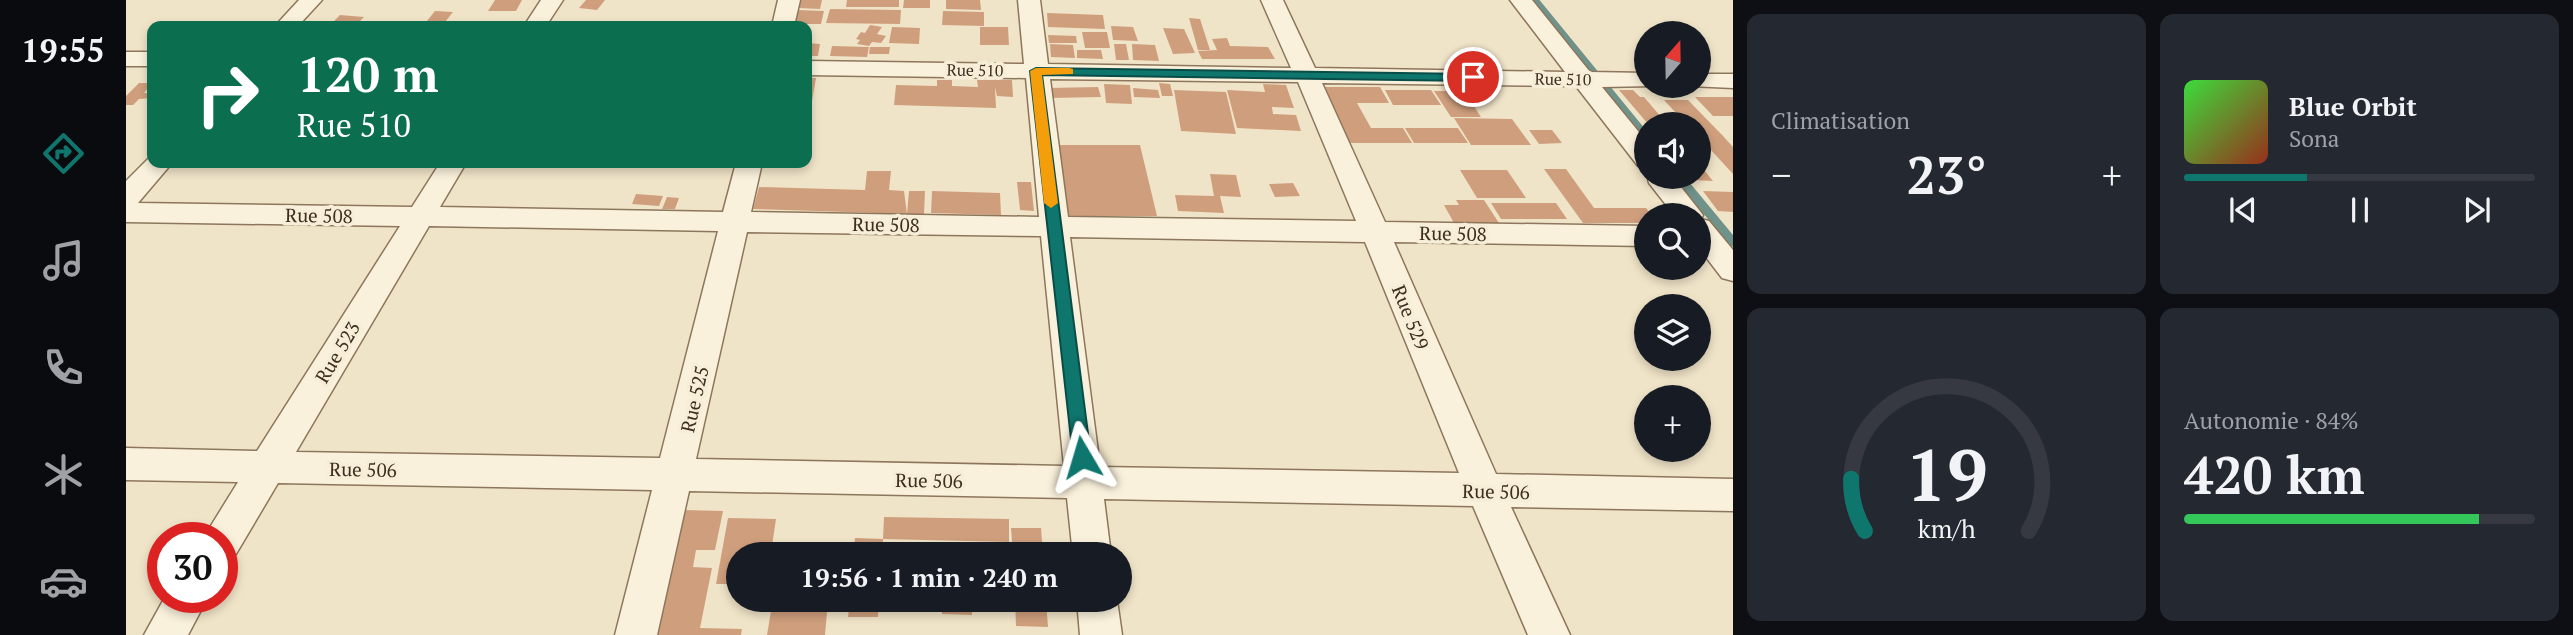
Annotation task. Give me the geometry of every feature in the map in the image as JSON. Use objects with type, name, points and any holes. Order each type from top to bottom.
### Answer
[{"type":"street","points":[[291,21],[311,0]]},
{"type":"street","points":[[539,21],[552,0]]},
{"type":"street","points":[[784,21],[789,0]]},
{"type":"street","points":[[1029,0],[1091,542]]},
{"type":"street","name":"Rue 529","points":[[1272,0],[1376,232],[1483,491],[1549,635]]},
{"type":"street","points":[[1521,0],[1634,143]]},
{"type":"street","points":[[126,59],[147,59]]},
{"type":"street","name":"Rue 510","points":[[812,68],[1634,80]]},
{"type":"street","points":[[1712,81],[1733,81]]},
{"type":"street","points":[[126,198],[154,168]]},
{"type":"street","name":"Rue 523","points":[[234,522],[450,168]]},
{"type":"street","name":"Rue 525","points":[[636,635],[749,168]]},
{"type":"street","points":[[1670,189],[1682,203]]},
{"type":"street","name":"Rue 508","points":[[126,212],[1634,236]]},
{"type":"street","points":[[1711,239],[1733,270]]},
{"type":"street","name":"Rue 506","points":[[126,464],[1733,495]]},
{"type":"street","points":[[1098,612],[1101,635]]},
{"type":"street","points":[[165,635],[178,613]]},
{"type":"building","points":[[495,0],[522,0],[516,11],[488,11]]},
{"type":"building","points":[[586,0],[605,0],[597,10],[579,8]]},
{"type":"building","points":[[801,0],[822,0],[820,9],[798,8]]},
{"type":"building","points":[[847,0],[899,0],[899,7],[846,7]]},
{"type":"building","points":[[904,0],[930,0],[930,8],[903,8]]},
{"type":"building","points":[[946,0],[980,0],[981,10],[946,9]]},
{"type":"building","points":[[830,9],[901,10],[900,24],[826,23]]},
{"type":"building","points":[[798,10],[824,11],[821,24],[796,21]]},
{"type":"building","points":[[435,11],[453,12],[446,21],[427,21]]},
{"type":"building","points":[[943,11],[984,12],[984,26],[942,25]]},
{"type":"building","points":[[1047,13],[1103,15],[1105,29],[1048,27]]},
{"type":"building","points":[[340,15],[364,17],[360,21],[334,21]]},
{"type":"building","points":[[1189,18],[1200,19],[1210,50],[1198,50]]},
{"type":"building","points":[[870,25],[882,27],[877,34],[886,36],[881,43],[872,42],[869,46],[857,44],[860,40],[856,39],[861,32],[865,33]]},
{"type":"building","points":[[1111,26],[1133,27],[1138,41],[1113,40]]},
{"type":"building","points":[[892,27],[920,28],[919,44],[889,43]]},
{"type":"building","points":[[980,27],[1008,27],[1009,45],[980,45]]},
{"type":"building","points":[[1163,28],[1184,29],[1195,53],[1173,54]]},
{"type":"building","points":[[1082,32],[1107,32],[1110,48],[1085,48]]},
{"type":"building","points":[[1048,35],[1076,36],[1077,43],[1049,43]]},
{"type":"building","points":[[1227,38],[1230,46],[1268,47],[1275,59],[1202,59],[1198,51],[1217,50],[1212,39]]},
{"type":"building","points":[[812,43],[820,44],[818,56],[812,56]]},
{"type":"building","points":[[1050,44],[1073,45],[1075,58],[1051,57]]},
{"type":"building","points":[[1114,44],[1126,44],[1129,60],[1116,60]]},
{"type":"building","points":[[1132,44],[1155,45],[1159,61],[1133,60]]},
{"type":"building","points":[[832,46],[869,47],[867,57],[830,56]]},
{"type":"building","points":[[870,47],[890,47],[889,54],[869,54]]},
{"type":"building","points":[[1077,50],[1101,50],[1103,59],[1077,58]]},
{"type":"building","points":[[812,78],[816,78],[812,101]]},
{"type":"building","points":[[937,80],[952,80],[952,86],[978,87],[977,80],[1012,80],[1013,97],[997,96],[995,87],[996,108],[894,105],[896,85],[937,86]]},
{"type":"building","points":[[139,83],[147,83],[144,93],[147,93],[147,98],[139,99],[133,105],[126,105],[126,96]]},
{"type":"building","points":[[1159,83],[1170,84],[1173,96],[1162,96]]},
{"type":"building","points":[[1104,84],[1130,85],[1132,104],[1106,103]]},
{"type":"building","points":[[1263,84],[1286,85],[1294,108],[1272,107],[1273,114],[1296,115],[1301,131],[1237,128],[1227,90],[1265,92]]},
{"type":"building","points":[[1098,87],[1101,97],[1050,98],[1048,88]]},
{"type":"building","points":[[1320,87],[1380,87],[1389,103],[1357,103],[1371,128],[1403,128],[1412,143],[1348,143]]},
{"type":"building","points":[[1133,88],[1158,90],[1160,98],[1134,97]]},
{"type":"building","points":[[1174,90],[1226,92],[1236,134],[1181,131]]},
{"type":"building","points":[[1385,90],[1431,90],[1441,105],[1393,105]]},
{"type":"building","points":[[1619,90],[1633,90],[1634,98],[1645,98],[1657,112],[1638,112]]},
{"type":"building","points":[[1434,91],[1464,91],[1481,117],[1451,117]]},
{"type":"building","points":[[1733,97],[1733,116],[1713,116],[1696,98]]},
{"type":"building","points":[[1664,100],[1688,100],[1700,112],[1675,112]]},
{"type":"building","points":[[1454,118],[1512,119],[1531,145],[1471,145]]},
{"type":"building","points":[[1711,124],[1733,147],[1733,174],[1711,150]]},
{"type":"building","points":[[1405,128],[1458,128],[1468,143],[1414,143]]},
{"type":"building","points":[[1529,130],[1552,130],[1562,143],[1539,144]]},
{"type":"building","points":[[1051,145],[1140,145],[1157,216],[1061,216]]},
{"type":"building","points":[[1544,169],[1566,169],[1594,208],[1634,208],[1634,223],[1583,223]]},
{"type":"building","points":[[1460,170],[1507,170],[1526,198],[1477,198]]},
{"type":"building","points":[[867,171],[891,171],[889,190],[904,191],[907,214],[753,209],[759,187],[865,190]]},
{"type":"building","points":[[1210,174],[1236,175],[1241,197],[1220,196],[1224,213],[1178,211],[1175,195],[1214,196]]},
{"type":"building","points":[[1017,182],[1031,182],[1034,211],[1020,210]]},
{"type":"building","points":[[1293,183],[1300,196],[1275,197],[1269,184]]},
{"type":"building","points":[[909,191],[925,191],[924,214],[907,214]]},
{"type":"building","points":[[932,191],[1000,193],[1001,215],[931,213]]},
{"type":"building","points":[[1703,191],[1733,192],[1733,212],[1718,211]]},
{"type":"building","points":[[636,194],[663,196],[659,206],[632,204]]},
{"type":"building","points":[[667,197],[679,198],[675,209],[662,209]]},
{"type":"building","points":[[1456,200],[1484,200],[1499,223],[1454,223],[1444,205],[1459,205]]},
{"type":"building","points":[[1491,203],[1556,203],[1567,219],[1501,219]]},
{"type":"building","points":[[684,510],[723,511],[715,550],[696,550],[693,567],[712,568],[700,628],[742,629],[741,635],[655,635]]},
{"type":"building","points":[[884,517],[1009,519],[1009,542],[883,539]]},
{"type":"building","points":[[728,518],[776,519],[773,542],[726,542],[726,584],[716,584]]},
{"type":"building","points":[[1011,528],[1041,528],[1042,542],[1012,542]]},
{"type":"building","points":[[855,538],[883,539],[883,542],[855,542]]},
{"type":"building","points":[[771,612],[827,612],[825,635],[767,635]]},
{"type":"building","points":[[849,612],[878,612],[878,617],[848,617]]},
{"type":"building","points":[[942,612],[972,612],[972,615]]},
{"type":"building","points":[[1015,612],[1047,612],[1048,627],[1016,626]]},
{"type":"waterway","points":[[1535,0],[1634,121]]},
{"type":"waterway","points":[[1689,189],[1733,242]]},
{"type":"slow traffic","points":[[1051,203],[1036,71],[1069,72]]},
{"type":"route","points":[[1082,457],[1036,71],[1473,77]]}]
